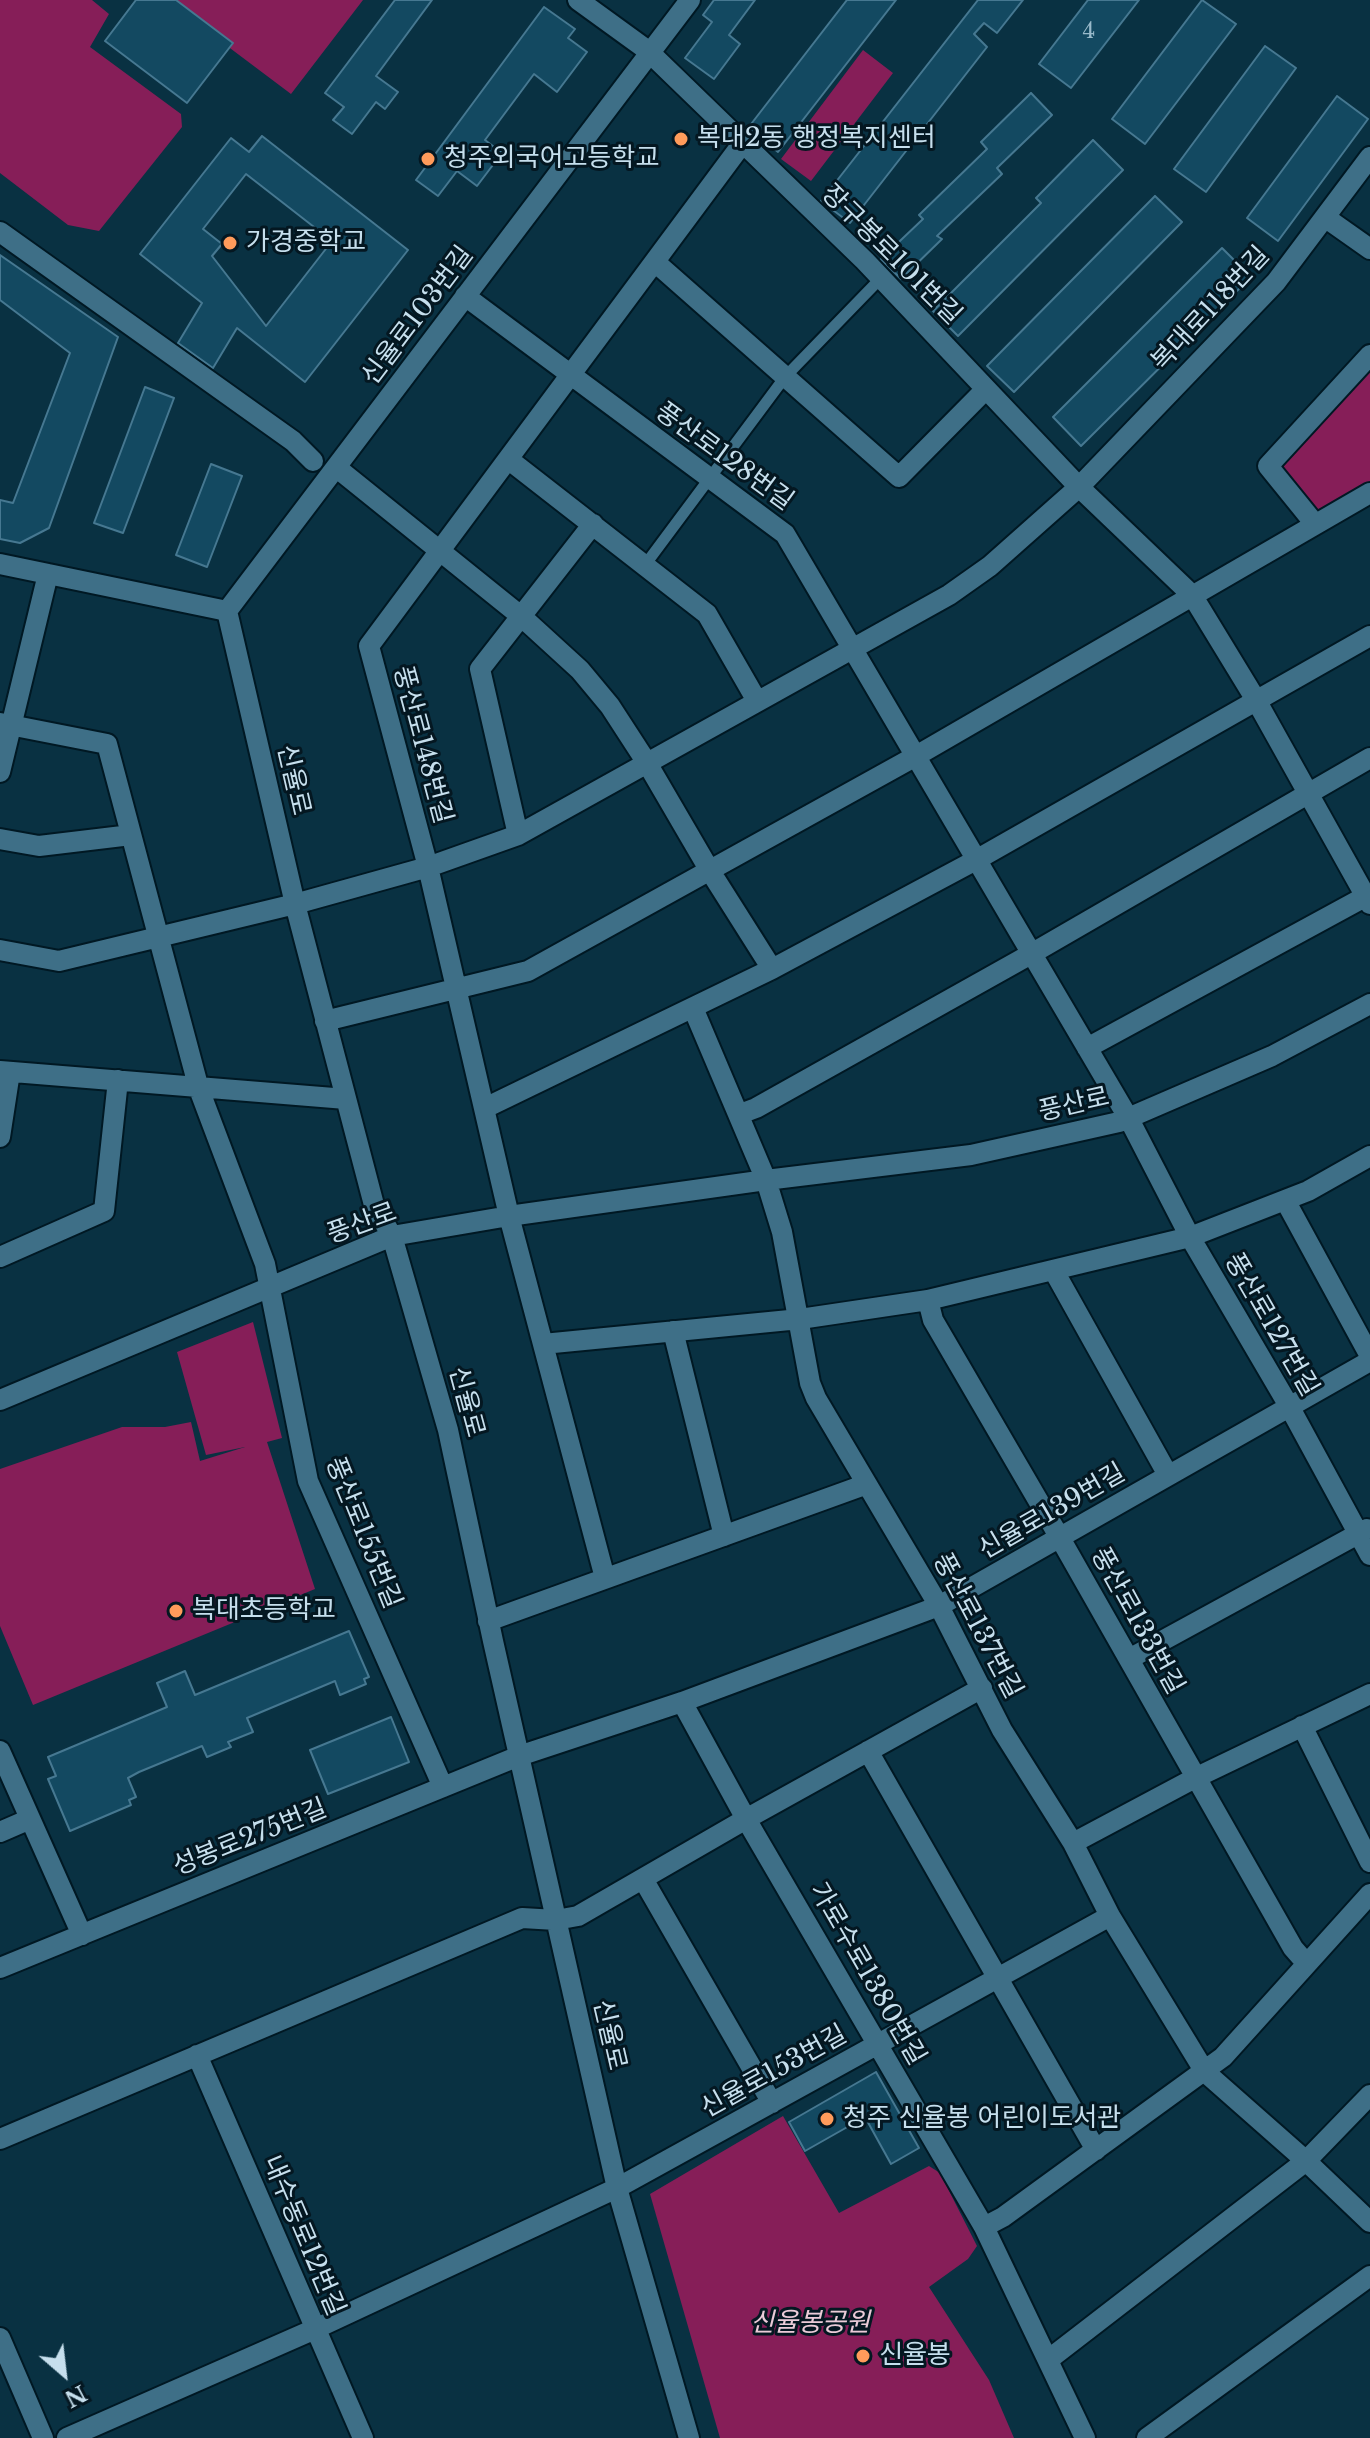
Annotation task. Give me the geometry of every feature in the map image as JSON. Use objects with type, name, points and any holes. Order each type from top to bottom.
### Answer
[{"type":"street","name":"장구봉로101번길","points":[[578,0],[651,53],[881,278],[1079,487],[1192,595],[1369,898]]},
{"type":"street","name":"신율로103번길","points":[[227,611],[690,0]]},
{"type":"street","name":"풍산로148번길","points":[[605,1578],[509,1216],[428,867],[369,646],[742,144]]},
{"type":"street","name":"복대로118번길","points":[[0,950],[59,961],[295,904],[428,867],[518,835],[949,595],[990,566],[1079,487],[1276,282],[1370,157]]},
{"type":"street","points":[[1326,218],[1370,249]]},
{"type":"street","points":[[0,232],[293,441],[313,461]]},
{"type":"street","points":[[655,262],[899,477],[986,389]]},
{"type":"street","name":"풍산로128번길","points":[[465,296],[785,534],[1129,1119]]},
{"type":"street","points":[[1315,524],[1268,466],[1370,355]]},
{"type":"street","points":[[508,459],[707,614],[757,701]]},
{"type":"street","points":[[337,468],[522,617],[580,670],[610,706],[647,763],[772,969]]},
{"type":"street","points":[[325,1021],[528,971],[916,756],[1370,493]]},
{"type":"street","points":[[518,835],[480,669],[593,524]]},
{"type":"street","points":[[0,564],[227,611]]},
{"type":"street","points":[[0,772],[6,724],[48,574]]},
{"type":"street","name":"신율로","points":[[227,611],[295,904],[374,1205],[392,1236],[448,1430],[488,1621],[617,2188],[689,2438]]},
{"type":"street","points":[[485,1108],[772,969],[976,860],[1370,636]]},
{"type":"street","name":"풍산로155번길","points":[[6,724],[107,744],[199,1089],[265,1264],[308,1481],[443,1787]]},
{"type":"street","points":[[740,1114],[756,1108],[1031,954],[1370,758]]},
{"type":"street","points":[[0,839],[39,846],[131,835]]},
{"type":"street","points":[[1087,1048],[1369,898]]},
{"type":"street","name":"풍산로","points":[[0,1400],[392,1236],[509,1216],[766,1180],[971,1155],[1129,1119],[1272,1056],[1370,1004]]},
{"type":"street","points":[[693,1008],[766,1180]]},
{"type":"street","points":[[0,1137],[5,1071],[346,1099]]},
{"type":"street","points":[[0,1257],[104,1211],[118,1080]]},
{"type":"street","name":"풍산로127번길","points":[[1129,1119],[1190,1237],[1364,1531],[1370,1555]]},
{"type":"street","points":[[543,1344],[800,1319],[928,1300],[1190,1237],[1308,1191],[1370,1156]]},
{"type":"street","name":"풍산로137번길","points":[[766,1180],[782,1232],[810,1383],[816,1398],[939,1606],[1002,1730],[1073,1843],[1110,1916],[1205,2072],[1370,2222]]},
{"type":"street","points":[[1285,1200],[1370,1358]]},
{"type":"street","points":[[1054,1271],[1168,1475]]},
{"type":"street","name":"풍산로133번길","points":[[928,1300],[933,1320],[1293,1948],[1307,1964]]},
{"type":"street","points":[[673,1331],[724,1536]]},
{"type":"street","name":"신율로139번길","points":[[519,1756],[682,1702],[939,1606],[1370,1358]]},
{"type":"street","points":[[488,1621],[867,1484]]},
{"type":"street","points":[[1129,1659],[1364,1531]]},
{"type":"street","points":[[0,2139],[522,1918],[556,1920],[578,1916],[982,1688]]},
{"type":"street","points":[[1073,1843],[1195,1778],[1370,1694]]},
{"type":"street","name":"가로수로1380번길","points":[[682,1702],[746,1819],[984,2227],[1085,2438]]},
{"type":"street","points":[[1302,1726],[1370,1862]]},
{"type":"street","points":[[0,1751],[82,1935]]},
{"type":"street","points":[[868,1751],[1096,2150]]},
{"type":"street","name":"성봉로275번길","points":[[0,1968],[519,1756]]},
{"type":"street","points":[[0,1832],[30,1819]]},
{"type":"street","points":[[643,1879],[772,2103]]},
{"type":"street","points":[[984,2227],[1003,2217],[1223,2057],[1370,1894]]},
{"type":"street","name":"신율로153번길","points":[[67,2438],[315,2329],[617,2188],[1110,1916]]},
{"type":"street","name":"내수동로12번길","points":[[197,2055],[363,2438]]},
{"type":"street","points":[[1048,2360],[1306,2161],[1370,2095]]},
{"type":"street","points":[[1147,2438],[1370,2276]]},
{"type":"street","points":[[0,2338],[43,2438]]},
{"type":"lane","points":[[645,565],[785,377],[881,278]]},
{"type":"green space","points":[[0,0],[92,0],[109,14],[90,47],[181,114],[182,127],[99,231],[68,225],[0,173]]},
{"type":"green space","points":[[166,0],[363,0],[291,94]]},
{"type":"green space","points":[[863,50],[893,73],[811,181],[781,159]]},
{"type":"green space","points":[[1370,371],[1370,482],[1316,512],[1281,469]]},
{"type":"green space","points":[[253,1322],[282,1438],[267,1442],[315,1589],[33,1705],[0,1626],[0,1469],[122,1427],[165,1427],[191,1422],[200,1461],[245,1447],[206,1455],[177,1352]]},
{"type":"green space","name":"신율봉공원","points":[[783,2116],[839,2213],[929,2166],[940,2173],[977,2246],[968,2259],[929,2287],[989,2380],[1014,2438],[720,2438],[650,2194]]},
{"type":"building","points":[[136,0],[176,0],[233,43],[187,103],[105,41]]},
{"type":"building","points":[[395,0],[432,0],[376,76],[398,92],[385,109],[376,102],[352,134],[333,120],[344,107],[325,93]]},
{"type":"building","points":[[714,0],[755,0],[729,35],[740,44],[714,79],[685,58],[712,22],[703,15]]},
{"type":"building","points":[[847,0],[896,0],[778,152],[748,128]]},
{"type":"building","points":[[978,0],[1023,0],[997,33],[984,23],[974,34],[987,47],[850,223],[821,201]]},
{"type":"building","points":[[1088,0],[1139,0],[1071,88],[1039,64]]},
{"type":"building","points":[[1202,0],[1236,24],[1145,144],[1112,119]]},
{"type":"building","points":[[544,7],[575,29],[568,38],[587,52],[557,92],[534,74],[485,140],[502,153],[477,186],[457,171],[438,196],[416,180]]},
{"type":"building","points":[[1265,46],[1296,68],[1206,192],[1174,169]]},
{"type":"building","points":[[1031,93],[1052,115],[997,168],[1002,174],[937,236],[942,239],[901,279],[881,259],[923,219],[919,215],[987,149],[981,142]]},
{"type":"building","points":[[1337,96],[1368,119],[1278,241],[1247,218]]},
{"type":"building","name":"가경중학교","points":[[262,136],[408,250],[305,382],[237,328],[213,368],[178,343],[202,303],[140,254],[231,138],[249,152]],"holes":[[[246,174],[332,241],[266,326],[212,256],[222,244],[203,229]]]},
{"type":"building","points":[[1093,140],[1123,170],[958,336],[933,311],[1041,203],[1036,198]]},
{"type":"building","points":[[1155,196],[1182,222],[1014,392],[987,366]]},
{"type":"building","points":[[1222,248],[1251,277],[1081,446],[1053,417]]},
{"type":"building","points":[[0,255],[118,337],[49,528],[20,543],[0,539],[0,500],[13,503],[70,353],[0,300]]},
{"type":"building","points":[[145,387],[174,398],[123,533],[94,523]]},
{"type":"building","points":[[211,464],[242,476],[207,567],[176,555]]},
{"type":"building","points":[[349,1631],[369,1677],[364,1679],[366,1684],[340,1695],[335,1681],[247,1718],[253,1732],[228,1742],[231,1747],[207,1757],[202,1746],[139,1772],[128,1778],[136,1797],[129,1800],[131,1805],[70,1831],[48,1779],[56,1776],[48,1757],[167,1707],[157,1683],[185,1671],[195,1695]]},
{"type":"building","points":[[391,1717],[409,1762],[328,1794],[310,1750]]},
{"type":"building","name":"청주 신율봉 어린이도서관","points":[[876,2072],[919,2148],[891,2164],[865,2117],[805,2151],[789,2122]]},
{"type":"place","name":"복대2동 행정복지센터","points":[[681,139]]},
{"type":"place","name":"청주외국어고등학교","points":[[428,159]]},
{"type":"place","name":"가경중학교","points":[[230,243]]},
{"type":"place","name":"복대초등학교","points":[[176,1611]]},
{"type":"place","name":"청주 신율봉 어린이도서관","points":[[827,2119]]},
{"type":"place","name":"신율봉","points":[[863,2356]]}]
